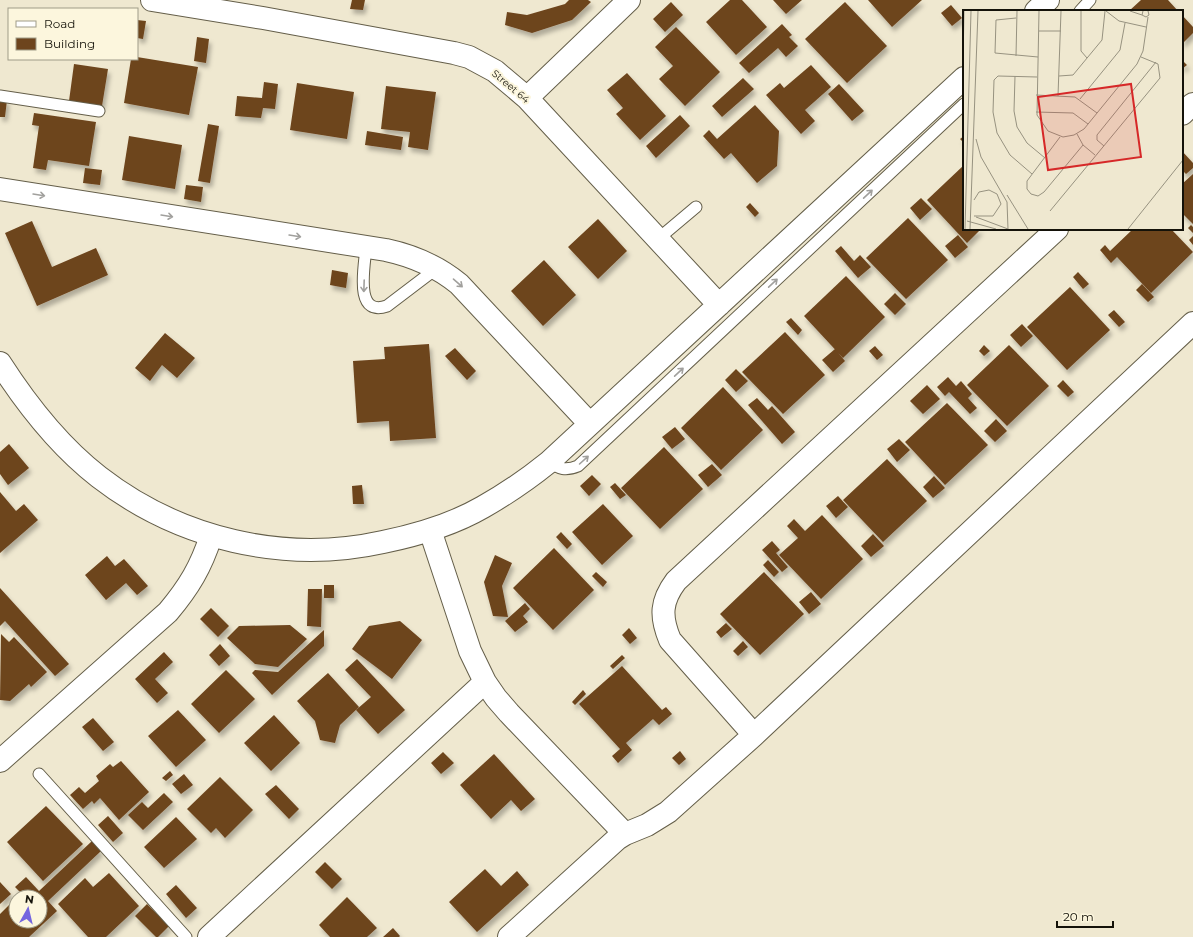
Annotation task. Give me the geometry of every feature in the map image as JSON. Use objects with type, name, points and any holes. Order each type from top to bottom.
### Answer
[{"type":"street","name":"Street 64","points":[[152,0],[264,9],[454,53],[469,58],[495,71],[527,98],[719,305]]},
{"type":"street","points":[[527,98],[629,0]]},
{"type":"street","points":[[1037,10],[1048,0]]},
{"type":"street","points":[[0,363],[18,391],[41,420],[66,447],[98,476],[132,500],[169,520],[211,536],[259,546],[291,550],[327,550],[362,547],[430,530],[482,508],[522,483],[549,462],[963,79]]},
{"type":"street","points":[[1183,113],[1193,104]]},
{"type":"street","points":[[0,189],[366,247],[412,257],[437,268],[469,293],[590,424]]},
{"type":"street","points":[[754,735],[670,640],[665,628],[663,615],[664,603],[668,591],[682,575],[1056,230]]},
{"type":"street","points":[[509,937],[602,852],[625,834],[647,825],[668,812],[754,735],[1193,323]]},
{"type":"street","points":[[430,530],[470,651],[485,682],[509,713],[625,834]]},
{"type":"street","points":[[0,761],[168,612],[194,577],[204,557],[211,536]]},
{"type":"street","points":[[209,937],[485,682]]},
{"type":"lane","points":[[1081,10],[1090,0]]},
{"type":"lane","points":[[0,96],[99,111]]},
{"type":"lane","points":[[549,462],[557,468],[564,469],[571,469],[578,466],[963,105]]},
{"type":"lane","points":[[658,239],[696,207]]},
{"type":"lane","points":[[366,247],[363,291],[366,300],[373,306],[382,308],[387,306],[437,268]]},
{"type":"lane","points":[[39,774],[186,937]]},
{"type":"building","points":[[352,0],[365,0],[363,10],[350,9]]},
{"type":"building","points":[[569,0],[588,0],[591,2],[572,20],[532,33],[505,25],[507,12],[527,15],[565,4]]},
{"type":"building","points":[[730,0],[742,0],[767,27],[736,55],[706,22]]},
{"type":"building","points":[[773,0],[802,0],[786,14]]},
{"type":"building","points":[[868,0],[922,0],[892,27]]},
{"type":"building","points":[[1141,0],[1168,0],[1177,10],[1130,10]]},
{"type":"building","points":[[671,2],[683,15],[665,32],[653,19]]},
{"type":"building","points":[[845,2],[887,46],[847,83],[805,39]]},
{"type":"building","points":[[951,5],[962,18],[952,26],[941,13]]},
{"type":"building","points":[[1183,16],[1193,27],[1193,33],[1183,43]]},
{"type":"building","points":[[138,20],[146,21],[143,39],[138,38]]},
{"type":"building","points":[[782,24],[792,35],[789,37],[798,46],[786,57],[778,48],[749,73],[739,63]]},
{"type":"building","points":[[676,27],[720,72],[685,106],[659,79],[673,66],[655,47]]},
{"type":"building","points":[[197,37],[209,39],[206,63],[194,61]]},
{"type":"building","points":[[138,57],[198,67],[189,115],[124,103],[131,60],[138,60]]},
{"type":"building","points":[[1183,61],[1187,65],[1183,68]]},
{"type":"building","points":[[74,64],[108,69],[102,106],[69,101]]},
{"type":"building","points":[[811,65],[831,87],[805,110],[815,121],[801,134],[766,95],[780,83],[784,88]]},
{"type":"building","points":[[627,73],[666,116],[640,140],[616,114],[623,108],[607,90]]},
{"type":"building","points":[[743,78],[754,89],[722,117],[712,106]]},
{"type":"building","points":[[264,82],[278,84],[275,109],[263,108],[261,118],[235,116],[237,96],[262,98]]},
{"type":"building","points":[[297,83],[354,92],[347,139],[290,130]]},
{"type":"building","points":[[839,84],[864,111],[852,121],[828,94]]},
{"type":"building","points":[[386,86],[436,92],[428,150],[408,147],[410,132],[381,129]]},
{"type":"building","points":[[0,99],[7,100],[5,117],[0,117]]},
{"type":"building","points":[[755,105],[779,131],[777,166],[757,183],[731,153],[724,159],[703,136],[709,130],[717,139]]},
{"type":"building","points":[[34,113],[96,122],[89,166],[48,160],[46,170],[33,168],[39,126],[32,125]]},
{"type":"building","points":[[680,115],[690,126],[656,158],[646,146]]},
{"type":"building","points":[[208,124],[219,126],[210,183],[198,181]]},
{"type":"building","points":[[367,131],[403,137],[401,150],[365,145]]},
{"type":"building","points":[[129,136],[182,145],[175,189],[122,180]]},
{"type":"building","points":[[1183,152],[1193,163],[1193,168],[1186,174],[1183,171]]},
{"type":"building","points":[[963,166],[963,230],[980,230],[967,243],[927,200]]},
{"type":"building","points":[[85,168],[102,170],[100,185],[83,183]]},
{"type":"building","points":[[1193,174],[1193,224],[1183,214],[1183,183]]},
{"type":"building","points":[[186,185],[203,187],[201,202],[184,199]]},
{"type":"building","points":[[921,198],[932,209],[920,220],[910,208]]},
{"type":"building","points":[[750,203],[759,213],[755,217],[746,207]]},
{"type":"building","points":[[908,218],[948,260],[906,299],[866,258]]},
{"type":"building","points":[[598,219],[627,251],[598,279],[568,247]]},
{"type":"building","points":[[32,221],[52,267],[96,248],[108,275],[37,306],[5,233]]},
{"type":"building","points":[[1191,225],[1193,227],[1193,233],[1188,228]]},
{"type":"building","points":[[1132,230],[1172,230],[1193,252],[1151,293],[1117,257],[1111,263],[1100,250],[1105,245],[1110,251]]},
{"type":"building","points":[[958,235],[968,247],[955,258],[945,246]]},
{"type":"building","points":[[1193,236],[1193,245],[1189,240]]},
{"type":"building","points":[[841,246],[854,261],[860,255],[871,267],[858,278],[835,251]]},
{"type":"building","points":[[544,260],[576,295],[543,326],[511,291]]},
{"type":"building","points":[[332,270],[348,273],[346,288],[330,285]]},
{"type":"building","points":[[1078,272],[1089,284],[1083,289],[1073,277]]},
{"type":"building","points":[[846,276],[885,317],[843,358],[804,316]]},
{"type":"building","points":[[1142,284],[1154,297],[1148,302],[1136,290]]},
{"type":"building","points":[[1070,287],[1110,330],[1067,370],[1027,327]]},
{"type":"building","points":[[895,293],[906,304],[895,315],[884,304]]},
{"type":"building","points":[[1114,310],[1125,322],[1119,327],[1108,315]]},
{"type":"building","points":[[791,318],[802,330],[798,335],[786,322]]},
{"type":"building","points":[[1022,324],[1033,336],[1021,347],[1010,335]]},
{"type":"building","points":[[785,332],[825,375],[783,414],[742,372]]},
{"type":"building","points":[[165,333],[195,358],[177,378],[162,365],[150,381],[135,368]]},
{"type":"building","points":[[429,344],[436,438],[390,441],[389,421],[357,423],[353,361],[385,359],[384,347]]},
{"type":"building","points":[[984,345],[990,351],[984,356],[979,351]]},
{"type":"building","points":[[1009,345],[1049,386],[1007,426],[967,385]]},
{"type":"building","points":[[875,346],[883,355],[877,360],[869,351]]},
{"type":"building","points":[[455,348],[476,371],[467,380],[445,356]]},
{"type":"building","points":[[835,349],[845,361],[833,372],[822,360]]},
{"type":"building","points":[[736,369],[748,381],[736,392],[725,380]]},
{"type":"building","points":[[948,377],[956,386],[961,381],[972,394],[968,398],[977,408],[970,414],[949,392],[945,396],[937,387]]},
{"type":"building","points":[[1063,380],[1074,392],[1068,397],[1057,386]]},
{"type":"building","points":[[927,385],[940,399],[923,414],[910,401]]},
{"type":"building","points":[[723,387],[763,430],[721,470],[681,428]]},
{"type":"building","points":[[757,398],[768,410],[772,406],[795,432],[782,444],[748,405]]},
{"type":"building","points":[[947,403],[988,445],[945,485],[905,442]]},
{"type":"building","points":[[996,419],[1007,431],[995,442],[984,431]]},
{"type":"building","points":[[675,427],[685,439],[672,449],[662,437]]},
{"type":"building","points":[[899,439],[910,450],[897,462],[887,449]]},
{"type":"building","points":[[9,444],[29,468],[8,485],[0,474],[0,452]]},
{"type":"building","points":[[664,447],[703,489],[660,529],[621,488]]},
{"type":"building","points":[[887,459],[927,501],[883,542],[843,500]]},
{"type":"building","points":[[712,464],[722,475],[708,487],[698,475]]},
{"type":"building","points":[[592,475],[601,484],[589,496],[580,486]]},
{"type":"building","points":[[934,476],[945,488],[933,498],[923,487]]},
{"type":"building","points":[[615,483],[626,495],[620,499],[610,487]]},
{"type":"building","points":[[362,485],[364,504],[353,504],[352,486]]},
{"type":"building","points":[[0,492],[16,511],[24,504],[38,520],[0,553]]},
{"type":"building","points":[[838,496],[848,507],[836,518],[826,506]]},
{"type":"building","points":[[603,504],[633,536],[602,565],[572,532]]},
{"type":"building","points":[[822,515],[863,559],[821,599],[779,555],[798,538],[787,526],[794,519],[805,531]]},
{"type":"building","points":[[561,532],[572,544],[567,549],[556,537]]},
{"type":"building","points":[[873,534],[884,546],[871,557],[861,546]]},
{"type":"building","points":[[772,541],[780,550],[776,553],[788,567],[782,572],[762,550]]},
{"type":"building","points":[[554,548],[594,590],[553,630],[513,588]]},
{"type":"building","points":[[495,555],[512,563],[502,586],[508,617],[493,616],[484,582]]},
{"type":"building","points":[[107,556],[115,566],[124,559],[148,586],[137,595],[126,583],[106,600],[85,575]]},
{"type":"building","points":[[768,560],[779,572],[774,577],[763,565]]},
{"type":"building","points":[[596,572],[607,582],[603,587],[592,576]]},
{"type":"building","points":[[764,572],[804,614],[760,655],[720,614]]},
{"type":"building","points":[[324,585],[334,585],[334,598],[324,598]]},
{"type":"building","points":[[0,588],[69,664],[55,676],[5,621],[0,626]]},
{"type":"building","points":[[308,589],[322,589],[321,627],[307,626]]},
{"type":"building","points":[[811,592],[821,604],[809,614],[799,602]]},
{"type":"building","points":[[525,603],[530,609],[523,616],[528,622],[515,632],[505,621]]},
{"type":"building","points":[[211,608],[229,626],[218,637],[200,619]]},
{"type":"building","points":[[400,621],[422,640],[392,679],[352,649],[369,626]]},
{"type":"building","points":[[726,623],[732,629],[721,638],[716,632]]},
{"type":"building","points":[[290,625],[307,639],[278,667],[255,664],[227,638],[239,626]]},
{"type":"building","points":[[629,628],[637,638],[630,644],[622,635]]},
{"type":"building","points":[[324,630],[324,646],[272,695],[252,673],[255,670],[278,672]]},
{"type":"building","points":[[1,634],[9,642],[14,637],[47,672],[31,687],[29,684],[10,701],[0,700]]},
{"type":"building","points":[[743,641],[748,647],[738,656],[733,651]]},
{"type":"building","points":[[220,644],[230,656],[219,666],[209,655]]},
{"type":"building","points":[[164,652],[173,662],[155,679],[168,693],[157,703],[135,679]]},
{"type":"building","points":[[622,655],[625,658],[613,669],[610,666]]},
{"type":"building","points":[[357,659],[405,710],[378,734],[356,710],[371,697],[345,670]]},
{"type":"building","points":[[622,666],[662,710],[666,707],[672,714],[659,725],[653,719],[626,743],[632,750],[618,763],[612,756],[620,749],[579,704]]},
{"type":"building","points":[[226,670],[255,699],[219,733],[191,704]]},
{"type":"building","points":[[328,673],[359,707],[340,725],[335,743],[320,740],[315,721],[297,701]]},
{"type":"building","points":[[583,690],[586,694],[575,705],[572,702]]},
{"type":"building","points":[[178,710],[206,740],[176,767],[148,736]]},
{"type":"building","points":[[274,715],[300,743],[271,771],[244,743]]},
{"type":"building","points":[[93,718],[114,742],[103,751],[82,727]]},
{"type":"building","points":[[680,751],[686,759],[679,765],[672,758]]},
{"type":"building","points":[[443,752],[454,763],[441,774],[431,763]]},
{"type":"building","points":[[494,754],[535,799],[521,811],[511,800],[491,819],[460,785]]},
{"type":"building","points":[[121,761],[149,792],[119,820],[100,798],[94,804],[92,801],[83,809],[70,795],[79,787],[85,793],[99,781],[96,776],[110,764],[113,767]]},
{"type":"building","points":[[170,771],[173,775],[166,781],[162,778]]},
{"type":"building","points":[[184,774],[193,785],[181,794],[172,784]]},
{"type":"building","points":[[220,777],[253,810],[225,838],[216,828],[211,833],[187,809]]},
{"type":"building","points":[[276,785],[299,809],[289,819],[265,794]]},
{"type":"building","points":[[164,793],[173,802],[143,830],[128,815],[142,802],[148,808]]},
{"type":"building","points":[[46,806],[83,844],[43,881],[7,842]]},
{"type":"building","points":[[108,816],[123,833],[113,842],[98,825]]},
{"type":"building","points":[[176,817],[197,839],[164,868],[144,847]]},
{"type":"building","points":[[92,841],[101,851],[48,901],[48,889],[41,889]]},
{"type":"building","points":[[325,862],[342,879],[332,889],[315,872]]},
{"type":"building","points":[[485,869],[501,886],[517,871],[529,885],[477,932],[449,902]]},
{"type":"building","points":[[109,873],[139,906],[106,937],[88,937],[58,904],[85,878],[93,887]]},
{"type":"building","points":[[26,877],[37,889],[17,889],[15,887]]},
{"type":"building","points":[[0,882],[8,891],[8,897],[0,904]]},
{"type":"building","points":[[176,885],[197,908],[186,918],[166,894]]},
{"type":"building","points":[[347,897],[377,928],[367,937],[330,937],[319,925]]},
{"type":"building","points":[[48,901],[57,911],[48,919]]},
{"type":"building","points":[[147,904],[169,926],[158,937],[156,937],[135,916]]},
{"type":"building","points":[[8,906],[8,929],[38,929],[29,937],[0,937],[0,914]]},
{"type":"building","points":[[393,928],[400,936],[399,937],[383,937]]}]
